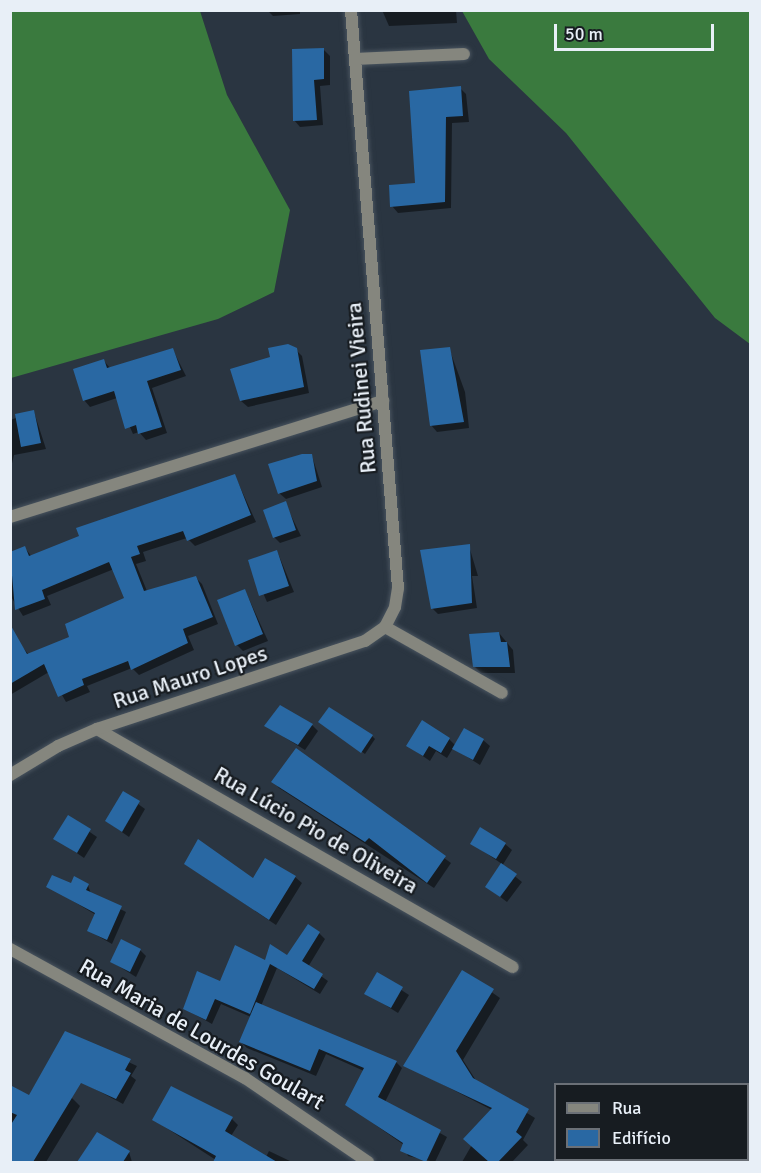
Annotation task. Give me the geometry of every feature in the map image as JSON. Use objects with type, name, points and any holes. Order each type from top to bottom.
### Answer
[{"type":"street","name":"Rua Rudinei Vieira","points":[[351,10],[398,588],[385,627]]},
{"type":"street","points":[[355,59],[464,54]]},
{"type":"street","points":[[10,517],[383,401]]},
{"type":"street","points":[[385,627],[502,693]]},
{"type":"street","name":"Rua Mauro Lopes","points":[[10,775],[57,746],[97,729],[365,641],[385,627]]},
{"type":"street","name":"Rua Lúcio Pio de Oliveira","points":[[97,729],[513,967]]},
{"type":"street","name":"Rua Maria de Lourdes Goulart","points":[[10,949],[245,1078],[368,1162]]},
{"type":"green space","points":[[11,10],[200,11],[227,95],[290,210],[274,292],[218,319],[11,378]]},
{"type":"green space","points":[[462,11],[750,11],[750,344],[715,318],[566,133],[489,59]]},
{"type":"building","points":[[324,48],[324,79],[314,80],[317,120],[293,121],[292,49]]},
{"type":"building","points":[[461,86],[463,116],[446,117],[445,202],[390,207],[389,185],[415,183],[409,91]]},
{"type":"building","points":[[288,344],[297,348],[304,387],[240,401],[230,369],[270,357],[268,348]]},
{"type":"building","points":[[450,347],[464,422],[430,426],[420,350]]},
{"type":"building","points":[[173,348],[181,370],[147,381],[162,427],[138,434],[136,425],[125,429],[114,391],[83,401],[73,369],[104,359],[107,368]]},
{"type":"building","points":[[34,410],[41,443],[21,447],[15,414]]},
{"type":"building","points":[[302,454],[312,454],[317,481],[278,494],[268,464]]},
{"type":"building","points":[[235,474],[251,515],[187,541],[183,531],[137,546],[140,554],[131,557],[144,591],[196,576],[213,617],[183,629],[188,643],[131,670],[128,661],[82,679],[84,685],[58,697],[44,664],[10,684],[10,624],[27,654],[69,637],[65,624],[124,598],[109,562],[42,590],[45,599],[15,610],[10,552],[25,546],[29,556],[79,536],[76,528]]},
{"type":"building","points":[[286,501],[296,530],[273,538],[263,510]]},
{"type":"building","points":[[470,544],[472,603],[431,609],[420,550]]},
{"type":"building","points":[[277,550],[289,586],[259,596],[248,560]]},
{"type":"building","points":[[245,589],[263,634],[235,646],[217,600]]},
{"type":"building","points":[[499,632],[501,642],[507,642],[510,667],[473,667],[469,634]]},
{"type":"building","points":[[280,705],[313,724],[298,745],[264,726]]},
{"type":"building","points":[[329,707],[373,735],[361,753],[318,722]]},
{"type":"building","points":[[422,720],[450,738],[441,753],[429,746],[423,756],[406,746]]},
{"type":"building","points":[[464,728],[484,739],[473,760],[452,749]]},
{"type":"building","points":[[296,748],[446,856],[427,883],[369,838],[365,842],[271,782]]},
{"type":"building","points":[[123,791],[140,801],[122,832],[105,821]]},
{"type":"building","points":[[68,815],[91,829],[77,853],[53,839]]},
{"type":"building","points":[[480,827],[506,843],[496,859],[470,844]]},
{"type":"building","points":[[198,839],[253,878],[265,858],[296,876],[269,920],[184,864]]},
{"type":"building","points":[[501,863],[517,874],[500,897],[485,887]]},
{"type":"building","points":[[52,875],[71,883],[74,876],[89,884],[86,890],[122,906],[107,940],[87,931],[95,913],[46,887]]},
{"type":"building","points":[[308,924],[320,932],[302,961],[323,974],[314,989],[270,964],[250,1014],[215,999],[206,1020],[183,1009],[197,971],[220,981],[235,945],[265,960],[270,944],[287,955]]},
{"type":"building","points":[[121,939],[141,949],[130,972],[110,962]]},
{"type":"building","points":[[462,970],[494,989],[456,1051],[473,1078],[529,1109],[516,1132],[522,1137],[498,1162],[489,1162],[463,1139],[492,1108],[403,1066]]},
{"type":"building","points":[[377,972],[403,987],[391,1008],[364,994]]},
{"type":"building","points":[[256,1002],[397,1061],[378,1097],[441,1130],[426,1162],[400,1151],[403,1143],[345,1105],[364,1068],[319,1049],[310,1071],[239,1042]]},
{"type":"building","points":[[65,1031],[131,1059],[125,1070],[131,1073],[116,1099],[81,1083],[33,1162],[10,1162],[10,1126],[17,1115],[10,1112],[10,1085],[29,1095]]},
{"type":"building","points":[[171,1086],[233,1117],[225,1131],[277,1162],[213,1162],[216,1156],[152,1120]]},
{"type":"building","points":[[97,1132],[130,1151],[123,1162],[77,1162]]}]
